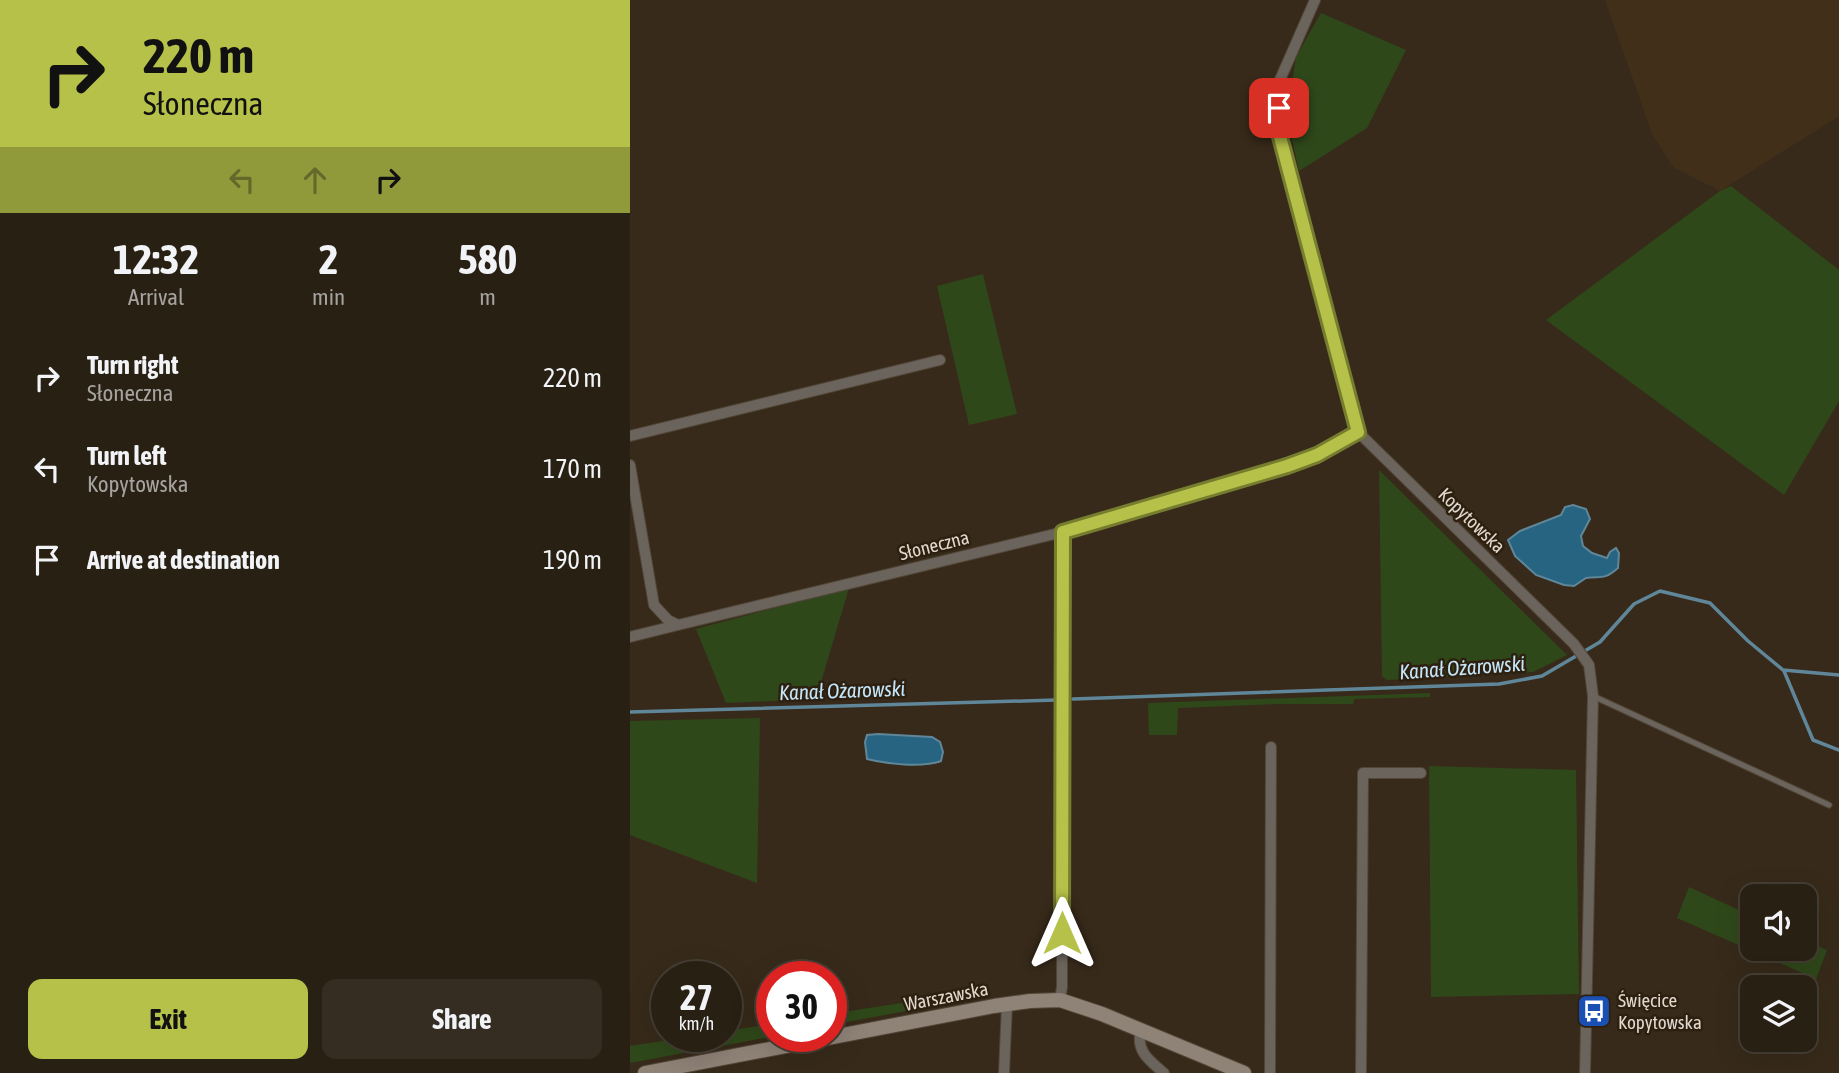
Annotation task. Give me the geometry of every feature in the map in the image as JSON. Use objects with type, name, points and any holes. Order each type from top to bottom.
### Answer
[{"type":"main road","name":"Warszawska","points":[[645,1073],[1038,1000],[1060,1000],[1102,1014],[1244,1073]]},
{"type":"street","points":[[1315,0],[1279,82],[1279,133],[1358,432]]},
{"type":"street","points":[[630,436],[940,360]]},
{"type":"street","name":"Słoneczna","points":[[630,637],[1063,532],[1287,466],[1317,455],[1358,432]]},
{"type":"street","name":"Kopytowska","points":[[1358,432],[1588,665],[1593,696],[1585,1073]]},
{"type":"street","points":[[630,466],[654,605],[668,620],[678,625]]},
{"type":"street","points":[[1060,1000],[1063,532]]},
{"type":"street","points":[[1270,1073],[1271,747]]},
{"type":"street","points":[[1362,1073],[1363,773],[1421,773]]},
{"type":"street","points":[[1004,1073],[1007,1004]]},
{"type":"street","points":[[1141,1030],[1138,1040],[1141,1050],[1164,1073]]},
{"type":"lane","points":[[1593,696],[1829,805]]},
{"type":"shaded area","points":[[1605,0],[1839,0],[1839,116],[1720,191],[1673,167],[1652,134]]},
{"type":"green space","points":[[1321,13],[1406,50],[1367,128],[1299,171],[1287,117],[1296,57]]},
{"type":"green space","points":[[1731,186],[1839,270],[1839,401],[1784,495],[1546,320],[1720,191]]},
{"type":"green space","points":[[983,274],[1017,414],[969,425],[937,286]]},
{"type":"green space","points":[[1379,470],[1567,655],[1533,672],[1387,680],[1382,676]]},
{"type":"green space","points":[[849,588],[816,699],[726,703],[696,629]]},
{"type":"green space","points":[[1430,693],[1430,697],[1354,699],[1353,704],[1178,708],[1177,735],[1149,735],[1148,703]]},
{"type":"green space","points":[[760,718],[757,883],[630,835],[630,721]]},
{"type":"green space","points":[[1429,766],[1576,770],[1579,994],[1431,997]]},
{"type":"green space","points":[[1689,887],[1740,910],[1740,946],[1677,918]]},
{"type":"green space","points":[[1817,946],[1827,950],[1817,976],[1807,975],[1775,961],[1817,961]]},
{"type":"green space","points":[[971,992],[976,998],[847,1022],[847,1011]]},
{"type":"green space","points":[[756,1026],[756,1039],[742,1042],[742,1029]]},
{"type":"green space","points":[[651,1043],[651,1052],[689,1052],[630,1063],[630,1046]]},
{"type":"water","points":[[1573,505],[1586,509],[1590,519],[1581,536],[1583,546],[1592,553],[1607,558],[1616,548],[1619,553],[1618,568],[1613,572],[1603,577],[1586,578],[1574,586],[1536,575],[1515,556],[1508,540],[1520,531],[1561,515],[1565,507]]},
{"type":"water","points":[[867,735],[932,737],[940,742],[943,752],[941,761],[904,764],[867,759]]},
{"type":"waterway","name":"Kanał Ożarowski","points":[[1073,699],[1499,684],[1542,676],[1600,642],[1634,604],[1660,591],[1710,603],[1748,641],[1783,670],[1839,675]]},
{"type":"waterway","points":[[1784,671],[1813,740],[1839,750]]},
{"type":"waterway","name":"Kanał Ożarowski","points":[[630,712],[1056,700]]},
{"type":"place","name":"Święcice Kopytowska","points":[[1594,1011]]},
{"type":"route","points":[[1062,933],[1063,532],[1287,466],[1317,455],[1358,432],[1279,133],[1279,108]]}]
